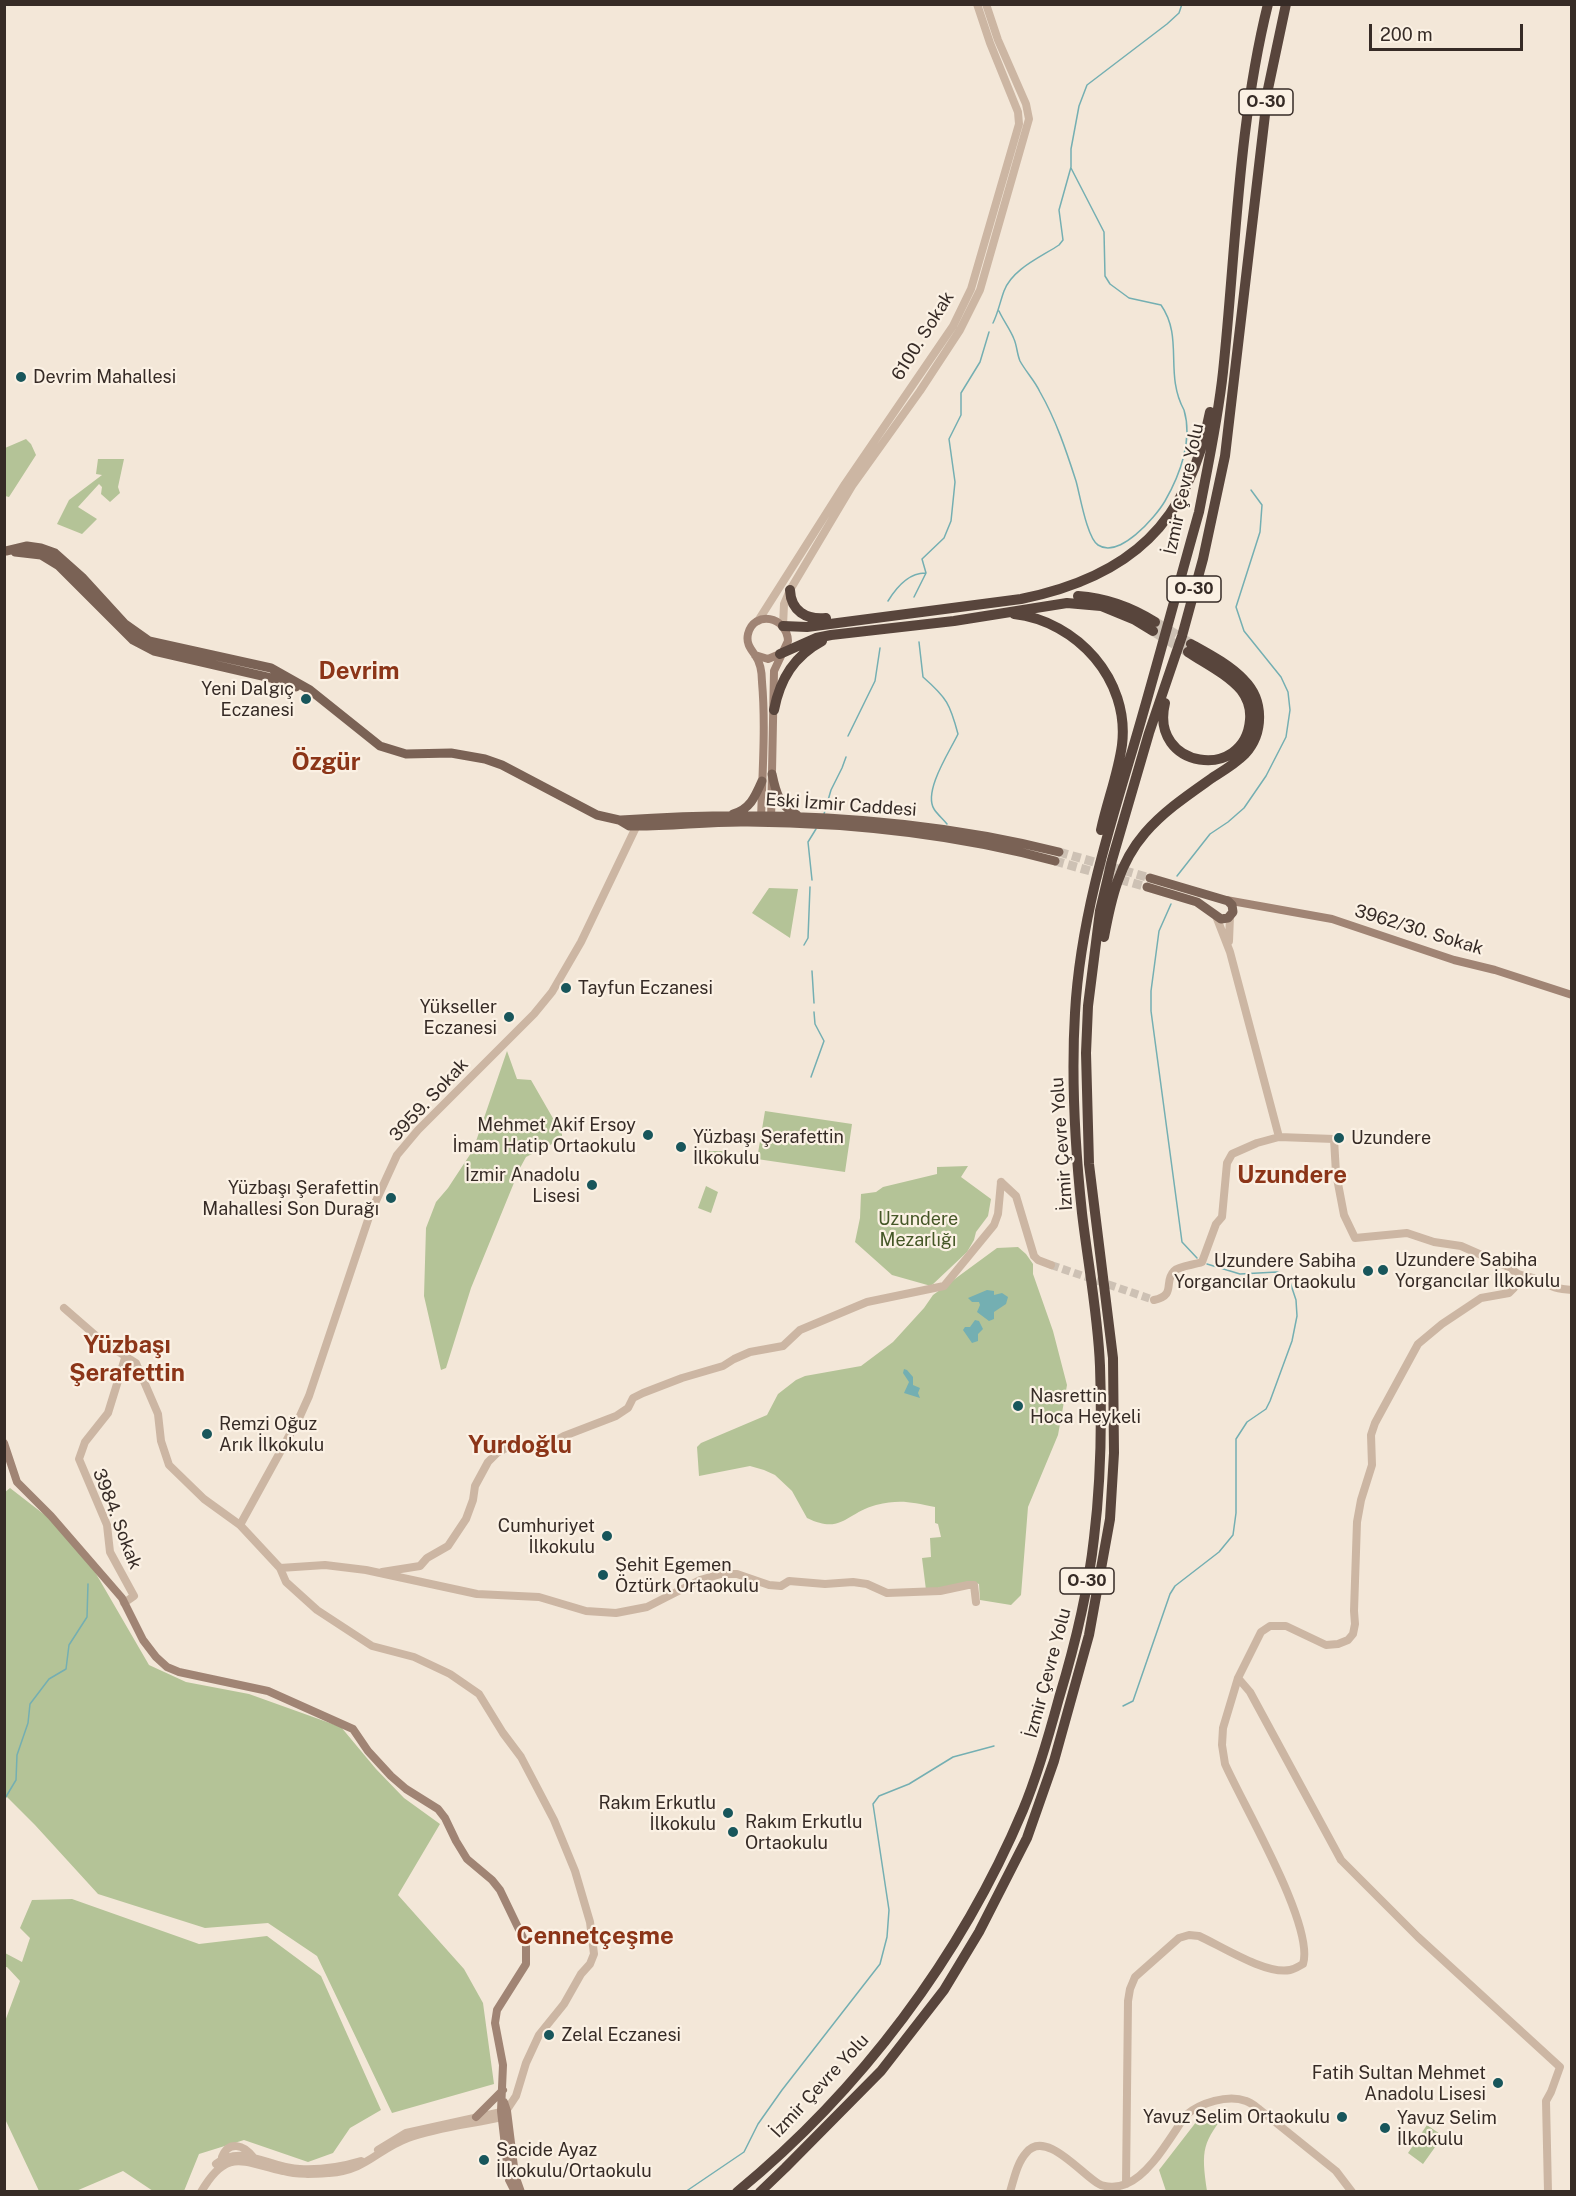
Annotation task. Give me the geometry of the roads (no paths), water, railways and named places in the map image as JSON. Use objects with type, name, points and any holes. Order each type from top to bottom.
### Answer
[{"type":"highway","name":"İzmir Çevre Yolu","points":[[737,2192],[791,2144],[858,2074],[938,1969],[999,1862],[1025,1807],[1075,1646],[1094,1542],[1101,1424],[1100,1360],[1095,1304],[1082,1213],[1074,1129],[1075,1011],[1093,886],[1199,512],[1208,466],[1223,372],[1239,178],[1251,92],[1268,4]]},
{"type":"highway","name":"İzmir Çevre Yolu","points":[[760,2192],[881,2071],[950,1980],[979,1932],[1027,1838],[1054,1761],[1089,1635],[1110,1519],[1114,1454],[1113,1358],[1089,1164],[1086,1102],[1088,1018],[1093,968],[1100,911],[1112,860],[1149,733],[1182,636],[1203,559],[1225,456],[1238,360],[1259,154],[1268,89],[1287,4]]},
{"type":"highway","points":[[1021,599],[1068,588],[1098,576],[1115,566],[1149,539],[1176,505],[1195,469],[1205,439],[1230,284]]},
{"type":"highway","points":[[790,590],[794,606],[807,617],[850,621]]},
{"type":"highway","points":[[780,654],[816,638],[954,621],[1053,604],[1083,603],[1101,606],[1154,626],[1125,606],[1092,597],[1021,599],[807,627],[783,626]]},
{"type":"highway","points":[[978,616],[1013,614],[1047,622],[1087,648],[1097,660],[1114,691],[1122,727],[1122,746],[1101,829],[1093,886]]},
{"type":"highway","points":[[774,710],[780,683],[793,664],[819,643],[842,634]]},
{"type":"highway","points":[[1093,968],[1101,955],[1119,874],[1136,844],[1165,812],[1243,756],[1257,732],[1258,703],[1249,686],[1234,672],[1190,648],[1242,692],[1249,705],[1250,720],[1245,739],[1238,748],[1224,757],[1205,760],[1191,758],[1174,747],[1166,732],[1163,709],[1182,636]]},
{"type":"main road","name":"Eski İzmir Caddesi","points":[[5,551],[41,555],[59,566],[133,640],[154,651],[271,678],[315,695],[380,747],[406,754],[451,753],[485,759],[502,765],[597,815],[619,820],[630,826],[639,822],[679,816],[726,816],[766,819],[821,823],[1057,856],[997,838],[935,829],[799,816],[766,819],[639,822]]},
{"type":"main road","points":[[758,621],[769,619],[783,626]]},
{"type":"main road","name":"6100. Sokak","points":[[758,621],[752,626],[747,637],[762,680],[762,782],[766,819]]},
{"type":"main road","name":"6100. Sokak","points":[[766,819],[772,774],[774,671],[788,641],[783,626]]},
{"type":"main road","points":[[755,655],[768,659],[780,654]]},
{"type":"main road","points":[[772,774],[780,802],[799,816]]},
{"type":"main road","points":[[726,816],[749,805],[762,782]]},
{"type":"main road","points":[[1230,916],[1233,908],[1231,903],[1225,900],[1148,883],[1197,902],[1224,919],[1230,916],[1244,907],[1254,904]]},
{"type":"main road","points":[[1216,916],[1215,904],[1219,900],[1225,900]]},
{"type":"main road","name":"3962/30. Sokak","points":[[1225,900],[1332,920],[1572,995]]},
{"type":"main road","points":[[4,1443],[17,1482],[58,1524],[124,1603],[143,1640],[167,1667],[179,1672],[268,1691],[339,1721],[352,1729],[391,1776],[406,1789],[438,1809],[467,1859],[492,1880],[500,1890],[526,1944],[526,1964],[497,2010],[495,2023],[503,2065],[509,2180],[514,2192]]},
{"type":"main road","points":[[476,2117],[503,2095]]},
{"type":"main road","points":[[504,2113],[515,2175],[521,2192]]},
{"type":"street","name":"6100. Sokak","points":[[977,4],[1018,112],[1019,124],[980,276]]},
{"type":"street","name":"6100. Sokak","points":[[758,621],[953,326],[980,276],[1029,118],[1026,104],[998,40],[986,4]]},
{"type":"street","name":"6100. Sokak","points":[[783,626],[784,604],[790,590],[874,448]]},
{"type":"street","name":"3959. Sokak","points":[[240,1525],[309,1396],[370,1214],[397,1155],[418,1130],[534,1014],[552,992],[582,942],[639,822]]},
{"type":"street","points":[[1216,916],[1230,951],[1279,1137]]},
{"type":"street","points":[[1230,916],[1230,951]]},
{"type":"street","points":[[1154,1300],[1163,1298],[1167,1294],[1172,1274],[1176,1269],[1202,1262],[1216,1224],[1222,1217],[1227,1163],[1232,1154],[1257,1143],[1279,1137],[1334,1139],[1336,1173],[1344,1215],[1355,1238],[1407,1233],[1434,1242],[1461,1246],[1511,1268],[1516,1274],[1532,1278],[1552,1288],[1572,1290]]},
{"type":"street","points":[[382,1572],[420,1566],[427,1558],[448,1546],[466,1519],[475,1486],[488,1462],[508,1447],[522,1446],[534,1450],[616,1416],[628,1408],[633,1398],[644,1393],[682,1378],[723,1366],[750,1352],[783,1346],[800,1330],[867,1302],[944,1286],[994,1225],[999,1214],[1001,1182],[1016,1196],[1034,1256],[1051,1265]]},
{"type":"street","points":[[1126,2184],[1128,2001],[1135,1977],[1179,1938],[1190,1935],[1199,1936],[1262,1966],[1278,1970],[1290,1971],[1297,1968],[1303,1964],[1305,1958],[1301,1931],[1292,1901],[1225,1764],[1222,1745],[1223,1728],[1238,1678],[1261,1632],[1270,1626],[1286,1626],[1330,1646],[1343,1643],[1353,1634],[1357,1522],[1372,1465],[1371,1435],[1375,1423],[1418,1344],[1480,1298],[1509,1293],[1514,1288],[1516,1274]]},
{"type":"street","points":[[64,1308],[103,1342],[136,1363],[158,1414],[161,1441],[169,1465],[204,1499],[240,1525],[280,1568],[286,1582],[317,1610],[372,1646],[414,1657],[450,1674],[479,1694],[521,1757],[564,1842],[593,1934],[594,1954],[590,1964],[564,2004],[539,2035],[526,2063],[516,2096],[504,2113],[410,2138],[352,2170],[298,2174],[246,2161],[223,2159]]},
{"type":"street","name":"3984. Sokak","points":[[124,1603],[134,1596],[110,1552],[107,1525],[79,1459],[86,1442],[108,1413],[126,1355]]},
{"type":"street","points":[[280,1568],[325,1565],[382,1572],[468,1593],[539,1598],[586,1611],[616,1613],[647,1607],[700,1580],[721,1574],[737,1574],[769,1585],[781,1586],[789,1581],[825,1584],[853,1582],[867,1584],[886,1593],[940,1591],[974,1585],[976,1602]]},
{"type":"street","points":[[1238,1678],[1250,1692],[1341,1860],[1418,1937],[1560,2067],[1546,2101],[1548,2192]]},
{"type":"street","points":[[1010,2192],[1026,2152],[1036,2146],[1047,2146],[1062,2155],[1100,2186],[1126,2184],[1144,2174],[1186,2115],[1195,2108],[1209,2103],[1233,2099],[1247,2101],[1259,2109],[1335,2171],[1352,2192]]},
{"type":"street","points":[[196,2192],[209,2171],[223,2159],[233,2155],[253,2157],[298,2169],[343,2166],[362,2161],[406,2133],[504,2113]]},
{"type":"street","points":[[201,2192],[218,2168],[236,2161]]},
{"type":"water","points":[[987,1290],[994,1291],[994,1295],[1002,1293],[1008,1297],[1006,1304],[994,1312],[994,1319],[989,1321],[977,1312],[979,1302],[972,1302],[968,1298]]},
{"type":"water","points":[[975,1320],[979,1321],[983,1329],[978,1334],[978,1341],[972,1343],[963,1330],[965,1327],[970,1327]]},
{"type":"water","points":[[904,1369],[913,1377],[913,1385],[920,1388],[918,1393],[920,1398],[904,1393],[909,1382],[903,1373]]},
{"type":"waterway","points":[[993,323],[1004,291],[1013,276],[1063,240],[1059,210],[1071,167],[1071,149],[1079,106],[1087,85],[1167,24],[1179,13],[1182,4]]},
{"type":"waterway","points":[[1071,168],[1104,232],[1105,276],[1110,284],[1129,298],[1161,305],[1168,317],[1173,343],[1175,383],[1184,410]]},
{"type":"waterway","points":[[999,311],[1014,339],[1020,361],[1038,388],[1056,424],[1076,481],[1090,534],[1098,545],[1106,548],[1126,542],[1145,526],[1165,501],[1176,480],[1186,445],[1184,410]]},
{"type":"waterway","points":[[914,597],[926,573],[922,559],[944,538],[951,521],[955,482],[949,439],[961,415],[961,393],[980,362],[989,332]]},
{"type":"waterway","points":[[1177,876],[1210,834],[1244,808],[1266,776],[1286,737],[1290,710],[1288,692],[1281,677],[1244,631],[1236,607],[1260,532],[1262,505],[1251,490]]},
{"type":"waterway","points":[[888,601],[908,578],[925,573]]},
{"type":"waterway","points":[[919,642],[923,677],[947,702],[958,734],[939,771],[932,792],[934,809],[947,824]]},
{"type":"waterway","points":[[848,736],[875,681],[880,648]]},
{"type":"waterway","points":[[824,814],[831,790],[846,757]]},
{"type":"waterway","points":[[812,880],[808,842],[816,829]]},
{"type":"waterway","points":[[804,945],[808,938],[810,887]]},
{"type":"waterway","points":[[1171,904],[1159,931],[1151,991],[1151,1011],[1182,1242],[1197,1258]]},
{"type":"waterway","points":[[812,971],[814,1003]]},
{"type":"waterway","points":[[811,1077],[824,1041],[815,1024],[814,1012]]},
{"type":"waterway","points":[[1123,1706],[1133,1701],[1170,1594],[1175,1586],[1219,1552],[1233,1535],[1236,1513],[1236,1439],[1247,1422],[1266,1409],[1270,1401],[1292,1341],[1297,1316],[1296,1300],[1290,1282],[1283,1274],[1277,1272],[1240,1274],[1207,1264]]},
{"type":"waterway","points":[[4,1800],[16,1780],[17,1755],[28,1723],[30,1704],[49,1679],[66,1669],[69,1645],[87,1617],[88,1584]]},
{"type":"waterway","points":[[685,2192],[744,2152],[758,2124],[782,2090],[880,1964],[887,1937],[889,1910],[873,1804],[879,1796],[909,1784],[953,1757],[994,1746]]},
{"type":"tunnel","points":[[1155,622],[1191,644]]},
{"type":"tunnel","points":[[1153,631],[1188,652]]},
{"type":"tunnel","points":[[1059,852],[1150,878]]},
{"type":"tunnel","points":[[1055,861],[1147,887]]},
{"type":"tunnel","points":[[1051,1265],[1154,1300]]},
{"type":"place","name":"Devrim Mahallesi","points":[[21,377]]},
{"type":"place","name":"Yeni Dalgıç Eczanesi","points":[[306,699]]},
{"type":"place","name":"Tayfun Eczanesi","points":[[566,988]]},
{"type":"place","name":"Yükseller Eczanesi","points":[[509,1017]]},
{"type":"place","name":"Mehmet Akif Ersoy İmam Hatip Ortaokulu","points":[[648,1135]]},
{"type":"place","name":"Uzundere","points":[[1339,1138]]},
{"type":"place","name":"Yüzbaşı Şerafettin İlkokulu","points":[[681,1147]]},
{"type":"place","name":"İzmir Anadolu Lisesi","points":[[592,1185]]},
{"type":"place","name":"Yüzbaşı Şerafettin Mahallesi Son Durağı","points":[[391,1198]]},
{"type":"place","name":"Uzundere Sabiha Yorgancılar İlkokulu","points":[[1383,1270]]},
{"type":"place","name":"Uzundere Sabiha Yorgancılar Ortaokulu","points":[[1368,1271]]},
{"type":"place","name":"Nasrettin Hoca Heykeli","points":[[1018,1406]]},
{"type":"place","name":"Remzi Oğuz Arık İlkokulu","points":[[207,1434]]},
{"type":"place","name":"Cumhuriyet İlkokulu","points":[[607,1536]]},
{"type":"place","name":"Şehit Egemen Öztürk Ortaokulu","points":[[603,1575]]},
{"type":"place","name":"Rakım Erkutlu İlkokulu","points":[[728,1813]]},
{"type":"place","name":"Rakım Erkutlu Ortaokulu","points":[[733,1832]]},
{"type":"place","name":"Zelal Eczanesi","points":[[549,2035]]},
{"type":"place","name":"Fatih Sultan Mehmet Anadolu Lisesi","points":[[1498,2083]]},
{"type":"place","name":"Yavuz Selim Ortaokulu","points":[[1342,2117]]},
{"type":"place","name":"Yavuz Selim İlkokulu","points":[[1385,2128]]},
{"type":"place","name":"Sacide Ayaz İlkokulu/Ortaokulu","points":[[484,2160]]},
{"type":"district","name":"Devrim","points":[[359,672]]},
{"type":"district","name":"Özgür","points":[[326,763]]},
{"type":"district","name":"Uzundere","points":[[1292,1176]]},
{"type":"district","name":"Yüzbaşı Şerafettin","points":[[127,1360]]},
{"type":"district","name":"Yurdoğlu","points":[[520,1446]]},
{"type":"district","name":"Cennetçeşme","points":[[595,1937]]},
{"type":"park label","name":"Uzundere Mezarlığı","points":[[918,1229]]}]
